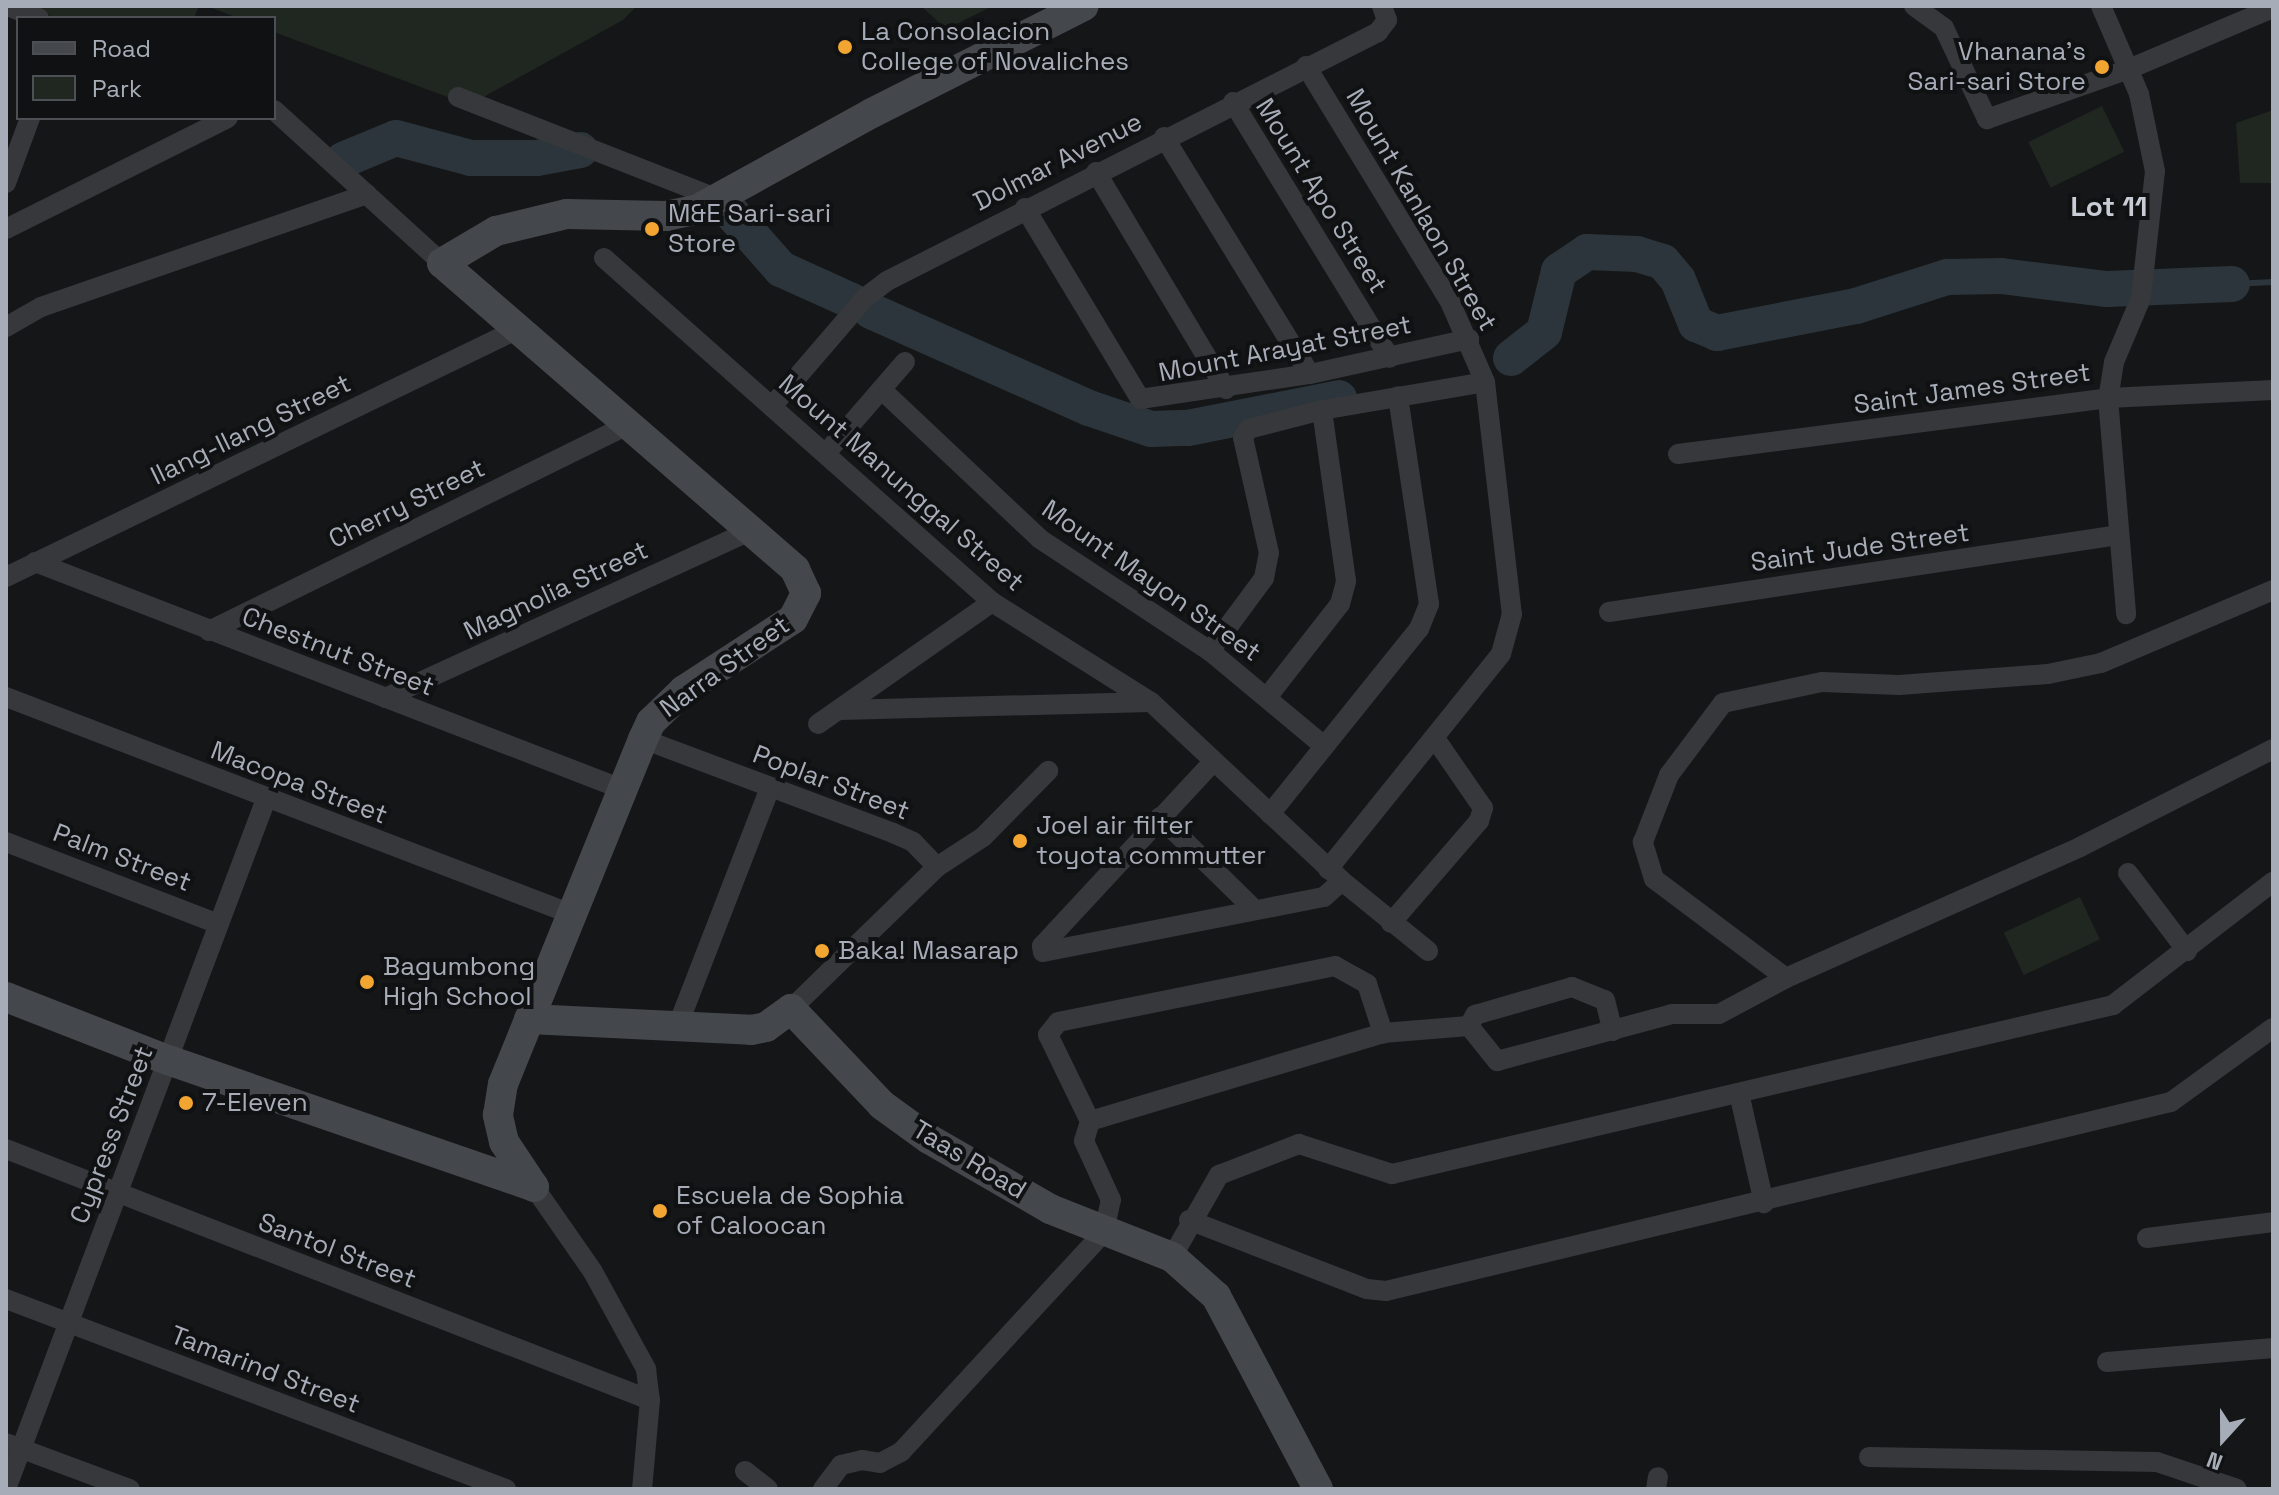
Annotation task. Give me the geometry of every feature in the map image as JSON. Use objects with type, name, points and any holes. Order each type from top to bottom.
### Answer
[{"type":"street","points":[[7,6],[34,16]]},
{"type":"street","points":[[442,263],[496,231],[515,226],[567,214],[666,216],[718,199],[872,113],[1084,6]]},
{"type":"street","name":"Dolmar Avenue","points":[[773,405],[876,289],[1025,208],[1382,30],[1387,20],[1382,6]]},
{"type":"street","points":[[1914,6],[1944,28],[1981,115],[1995,119],[2129,69],[2269,8]]},
{"type":"street","points":[[2101,6],[2129,69],[2155,171],[2141,298],[2114,362],[2108,398],[2126,614]]},
{"type":"street","name":"Mount Kanlaon Street","points":[[1306,66],[1469,339],[1485,382],[1512,614],[1508,640],[1335,875]]},
{"type":"street","points":[[458,97],[718,199]]},
{"type":"street","name":"Mount Apo Street","points":[[1233,102],[1390,358]]},
{"type":"street","name":"Narra Street","points":[[276,112],[442,263],[804,580],[802,606],[793,619],[665,706],[643,739],[503,1084],[498,1115],[504,1142],[593,1272],[646,1369],[650,1400],[642,1489]]},
{"type":"street","points":[[6,183],[29,120]]},
{"type":"street","points":[[6,229],[224,120]]},
{"type":"street","points":[[1164,137],[1310,374]]},
{"type":"street","points":[[1096,172],[1226,389]]},
{"type":"street","points":[[6,327],[41,307],[367,194]]},
{"type":"street","name":"Mount Arayat Street","points":[[1025,208],[1134,393],[1148,401],[1310,374],[1469,339]]},
{"type":"street","name":"Mount Manunggal Street","points":[[604,258],[827,452],[992,602],[1151,702],[1335,875],[1428,951]]},
{"type":"street","name":"Ilang-Ilang Street","points":[[6,577],[518,329]]},
{"type":"street","points":[[827,452],[905,362]]},
{"type":"street","points":[[1210,651],[1264,578],[1269,553],[1243,438],[1258,423],[1485,382]]},
{"type":"street","name":"Mount Mayon Street","points":[[882,390],[1040,539],[1210,651],[1268,696],[1324,746]]},
{"type":"street","name":"Saint James Street","points":[[1678,454],[2108,398],[2273,390]]},
{"type":"street","points":[[1270,814],[1419,629],[1429,604],[1398,396]]},
{"type":"street","points":[[1268,696],[1340,604],[1346,581],[1322,410]]},
{"type":"street","name":"Cherry Street","points":[[209,631],[628,425]]},
{"type":"street","name":"Magnolia Street","points":[[385,698],[750,531]]},
{"type":"street","name":"Saint Jude Street","points":[[1609,612],[2119,535]]},
{"type":"street","name":"Chestnut Street","points":[[35,562],[622,789]]},
{"type":"street","points":[[1786,978],[1654,879],[1643,842],[1669,775],[1723,703],[1822,682],[1899,685],[2070,670],[2101,663],[2273,590]]},
{"type":"street","points":[[818,724],[992,602]]},
{"type":"street","name":"Macopa Street","points":[[6,697],[574,915]]},
{"type":"street","points":[[841,710],[1151,702]]},
{"type":"street","points":[[1391,923],[1479,821],[1483,808],[1434,737]]},
{"type":"street","name":"Poplar Street","points":[[643,739],[893,833],[913,842],[937,867]]},
{"type":"street","points":[[1469,1026],[1497,1061],[1672,1014],[1719,1014],[1786,978],[2080,847],[2273,749]]},
{"type":"street","points":[[1213,762],[1042,946],[1043,952],[1051,955],[1324,897],[1335,875]]},
{"type":"street","points":[[529,1019],[751,1030],[766,1027],[791,1009],[937,867],[983,837],[1048,771]]},
{"type":"street","points":[[678,1025],[770,788]]},
{"type":"street","name":"Cypress Street","points":[[6,1489],[14,1446],[68,1324],[266,799]]},
{"type":"street","points":[[1160,817],[1255,910]]},
{"type":"street","name":"Palm Street","points":[[6,842],[219,924]]},
{"type":"street","points":[[2128,873],[2187,951]]},
{"type":"street","points":[[1172,1257],[1189,1220],[1219,1175],[1299,1144],[1392,1174],[2113,1005],[2273,882]]},
{"type":"street","points":[[823,1489],[841,1465],[862,1460],[880,1463],[901,1452],[1104,1232],[1112,1208],[1084,1141],[1090,1121],[1048,1035],[1058,1022],[1335,966],[1353,972],[1367,984],[1383,1033]]},
{"type":"street","points":[[1469,1026],[1475,1015],[1572,987],[1605,1000],[1613,1031]]},
{"type":"street","points":[[6,997],[168,1060],[534,1187]]},
{"type":"street","name":"Taas Road","points":[[791,1009],[882,1105],[929,1139],[1050,1209],[1172,1257],[1227,1312],[1318,1489]]},
{"type":"street","points":[[1090,1121],[1383,1033],[1469,1026]]},
{"type":"street","points":[[1189,1220],[1367,1289],[1386,1291],[1764,1203],[2171,1102],[2273,1028]]},
{"type":"street","points":[[1739,1093],[1764,1203]]},
{"type":"street","name":"Santol Street","points":[[6,1149],[650,1400]]},
{"type":"street","points":[[2147,1238],[2273,1222]]},
{"type":"street","name":"Tamarind Street","points":[[6,1299],[506,1489]]},
{"type":"street","points":[[2107,1362],[2273,1348]]},
{"type":"street","points":[[14,1446],[130,1489]]},
{"type":"street","points":[[1869,1457],[2157,1462],[2237,1489]]},
{"type":"street","points":[[745,1471],[768,1489]]},
{"type":"green space","points":[[25,6],[199,6],[195,16],[51,16]]},
{"type":"green space","points":[[207,6],[637,6],[623,20],[469,105],[276,33],[276,16],[233,16]]},
{"type":"green space","points":[[921,6],[993,6],[946,29]]},
{"type":"green space","points":[[2102,106],[2124,152],[2051,188],[2028,142]]},
{"type":"green space","points":[[2273,110],[2273,183],[2240,183],[2236,123]]},
{"type":"green space","points":[[2080,897],[2100,940],[2024,975],[2004,932]]},
{"type":"waterway","points":[[343,160],[396,138],[471,158],[537,158],[580,150]]},
{"type":"waterway","points":[[729,210],[781,269],[852,301]]},
{"type":"waterway","points":[[1511,358],[1544,332],[1559,271],[1587,252],[1637,254],[1663,262],[1678,280],[1696,324],[1717,333],[1856,306],[1947,277],[2001,276],[2107,289],[2232,284]]},
{"type":"waterway","points":[[2232,284],[2273,282]]},
{"type":"waterway","points":[[871,311],[1089,408],[1151,429],[1188,428],[1339,398]]},
{"type":"place","name":"La Consolacion College of Novaliches","points":[[845,47]]},
{"type":"place","name":"Vhanana's Sari-sari Store","points":[[2102,67]]},
{"type":"place","name":"M&E Sari-sari Store","points":[[652,229]]},
{"type":"place","name":"Joel air filter toyota commutter","points":[[1020,841]]},
{"type":"place","name":"Baka! Masarap","points":[[822,951]]},
{"type":"place","name":"Bagumbong High School","points":[[367,982]]},
{"type":"place","name":"7-Eleven","points":[[186,1103]]},
{"type":"place","name":"Escuela de Sophia of Caloocan","points":[[660,1211]]},
{"type":"district","name":"Lot 11","points":[[2109,206]]}]
